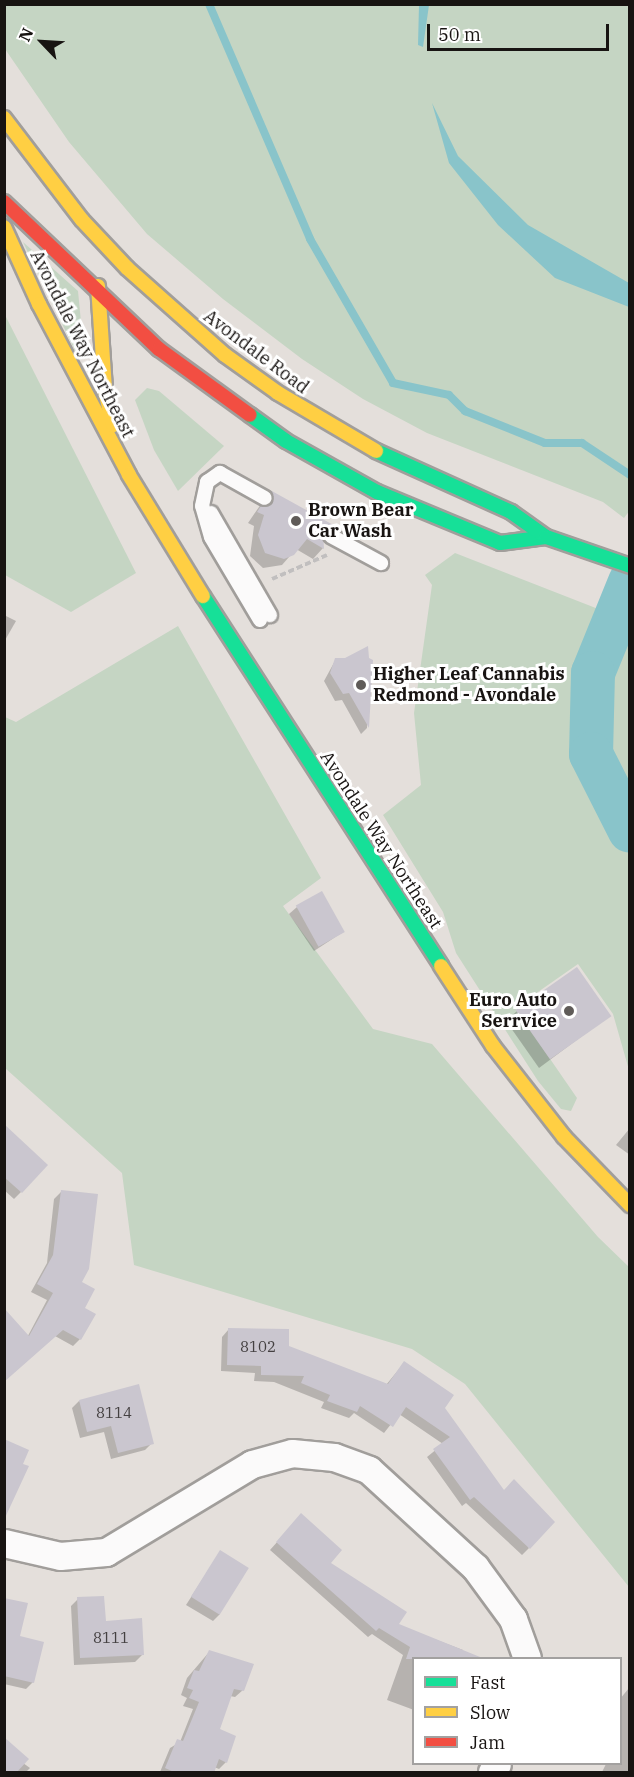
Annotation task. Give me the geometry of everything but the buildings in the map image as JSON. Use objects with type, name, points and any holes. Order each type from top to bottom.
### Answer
[{"type":"main road","name":"Avondale Road","points":[[4,118],[82,220],[175,313],[278,393],[391,460],[511,512],[546,537],[630,566]]},
{"type":"main road","name":"Avondale Road","points":[[4,202],[99,296],[159,349],[251,418],[377,492],[500,543],[546,537]]},
{"type":"main road","name":"Avondale Way Northeast","points":[[82,220],[94,260],[99,296],[105,390],[129,475]]},
{"type":"main road","name":"Avondale Way Northeast","points":[[4,227],[39,304],[129,475],[228,637],[493,1046],[564,1137],[630,1205]]},
{"type":"main road","points":[[134,350],[159,349]]},
{"type":"main road","points":[[105,390],[120,357]]},
{"type":"street","points":[[4,1543],[60,1556],[106,1552],[252,1464],[292,1453],[334,1456],[369,1470],[475,1567],[513,1619],[526,1657]]},
{"type":"lane","points":[[265,498],[220,473],[207,483],[205,492],[217,528],[265,617]]},
{"type":"lane","points":[[331,536],[381,563]]},
{"type":"path","points":[[266,571],[272,580],[336,551]]},
{"type":"green space","points":[[5,5],[629,5],[630,510],[624,518],[603,502],[427,433],[363,399],[302,359],[223,299],[147,234],[69,142],[5,49]]},
{"type":"green space","points":[[23,242],[78,291],[84,353],[78,357]]},
{"type":"green space","points":[[4,313],[136,573],[71,612],[5,575]]},
{"type":"green space","points":[[147,388],[159,391],[224,446],[178,491],[154,450],[135,400]]},
{"type":"green space","points":[[455,553],[629,621],[629,1070],[613,1014],[578,964],[515,1008],[577,1098],[571,1111],[561,1109],[538,1081],[456,953],[443,912],[383,815],[421,785],[414,713],[432,585],[425,575]]},
{"type":"green space","points":[[178,626],[321,878],[283,906],[373,1029],[432,1044],[598,1237],[629,1267],[629,1587],[465,1384],[412,1349],[134,1265],[122,1173],[5,1068],[5,717],[16,722]]},
{"type":"water","points":[[419,5],[429,5],[423,47],[418,45]]},
{"type":"water","points":[[432,103],[458,156],[528,225],[629,283],[629,307],[555,278],[498,225],[449,163]]},
{"type":"waterway","points":[[209,4],[310,239],[393,383],[449,395],[465,411],[545,443],[582,443],[630,475]]},
{"type":"waterway","points":[[630,582],[593,673],[591,754],[630,831]]},
{"type":"traffic: fast","points":[[250,415],[286,441],[377,492],[500,543],[546,537]]},
{"type":"traffic: fast","points":[[376,451],[511,512],[546,537],[630,566]]},
{"type":"traffic: fast","points":[[203,596],[441,966]]},
{"type":"traffic: slow","points":[[4,118],[82,220],[127,268],[225,355],[278,393],[376,451]]},
{"type":"traffic: slow","points":[[4,227],[39,304],[129,475],[203,596]]},
{"type":"traffic: slow","points":[[98,286],[105,390],[113,425]]},
{"type":"traffic: slow","points":[[441,966],[493,1046],[564,1137],[630,1205]]},
{"type":"traffic: jam","points":[[4,202],[159,349],[250,415]]},
{"type":"place","name":"Brown Bear Car Wash","points":[[296,521]]},
{"type":"place","name":"Higher Leaf Cannabis Redmond - Avondale","points":[[361,685]]},
{"type":"place","name":"Euro Auto Serrvice","points":[[569,1011]]}]
